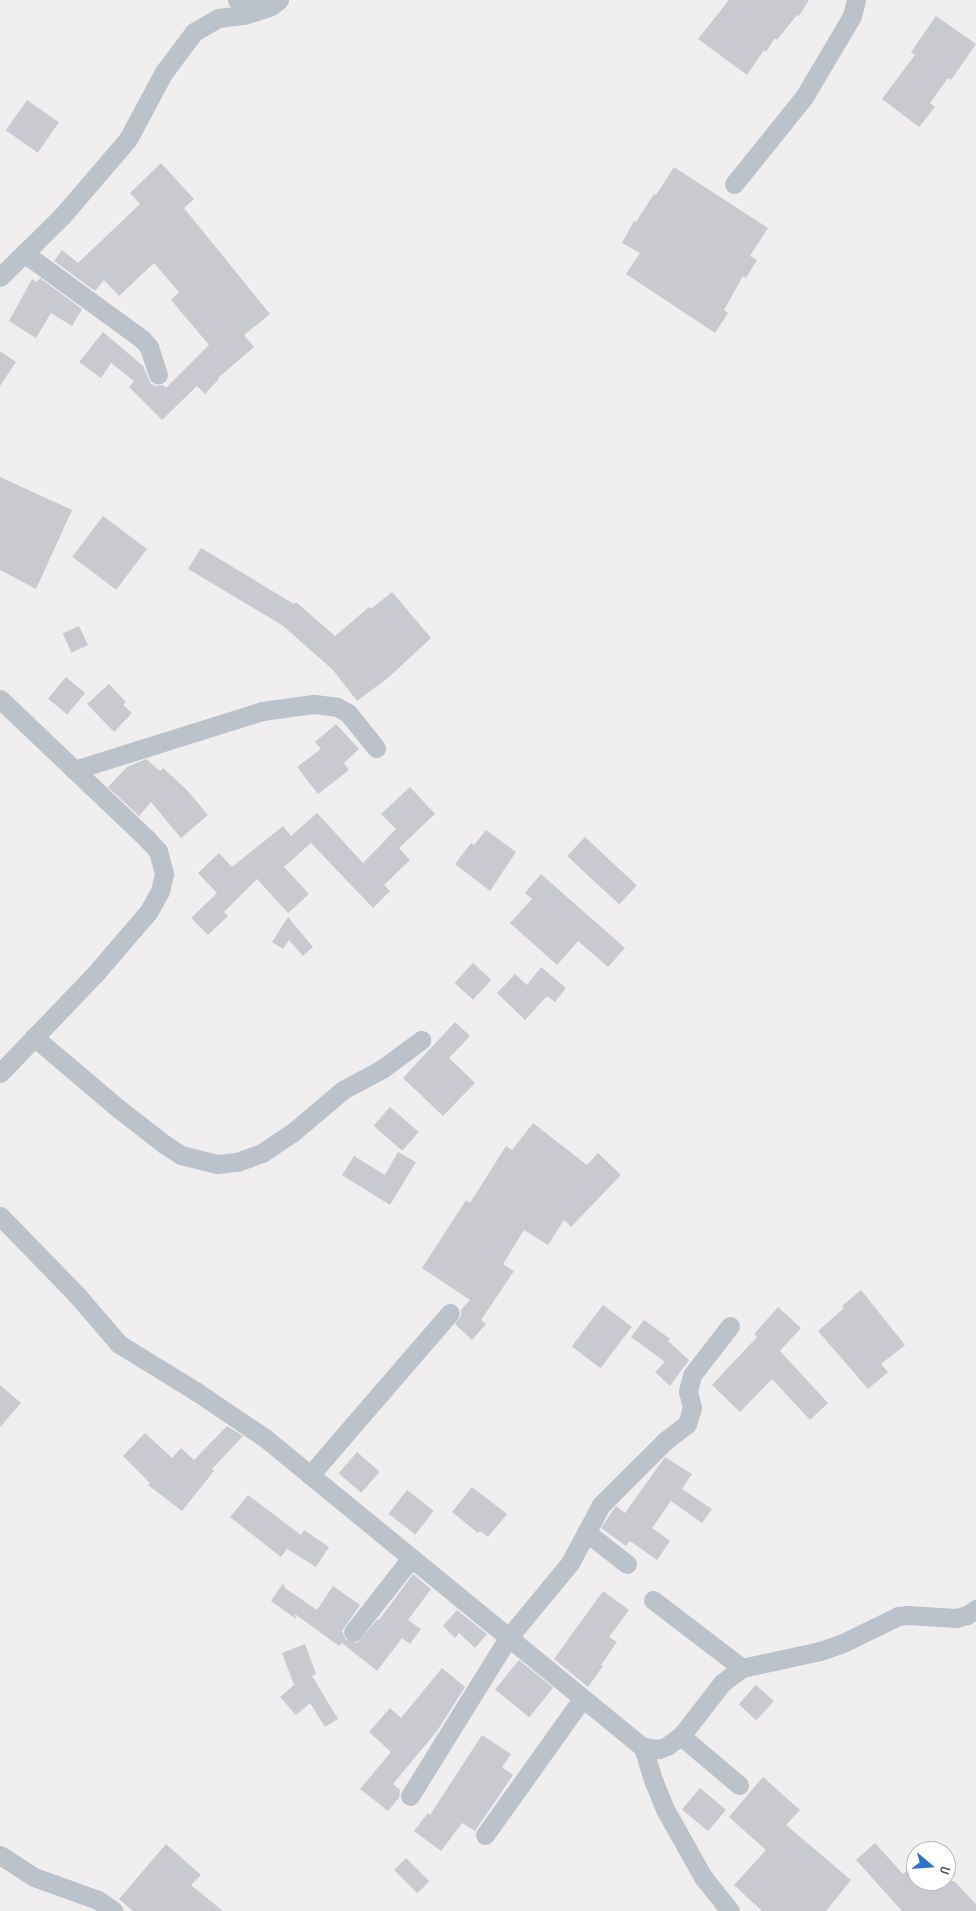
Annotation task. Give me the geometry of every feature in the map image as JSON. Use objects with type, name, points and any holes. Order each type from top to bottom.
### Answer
[{"type":"street","points":[[238,0],[275,3]]},
{"type":"street","points":[[734,184],[804,97],[852,16],[856,0]]},
{"type":"street","points":[[0,277],[62,216],[128,139],[164,72],[194,32],[218,18],[244,15],[275,3]]},
{"type":"street","points":[[24,253],[142,338],[149,347],[158,375]]},
{"type":"street","points":[[0,699],[148,838],[158,851],[164,874],[160,891],[149,910],[95,974],[0,1072]]},
{"type":"street","points":[[74,770],[262,711],[314,704],[337,707],[348,713],[376,748]]},
{"type":"street","points":[[34,1037],[119,1109],[164,1144],[181,1155],[217,1164],[237,1162],[262,1153],[308,1121],[343,1090],[382,1069],[421,1040]]},
{"type":"street","points":[[4,1228],[76,1294],[119,1344],[223,1409],[265,1438],[582,1700],[643,1747],[659,1749],[667,1746],[680,1736],[722,1683],[742,1668],[820,1651],[843,1643],[898,1616],[956,1618],[967,1616],[976,1609]]},
{"type":"street","points":[[310,1475],[450,1313]]},
{"type":"street","points":[[410,1796],[508,1638],[570,1563],[601,1506],[687,1424],[692,1408],[688,1391],[692,1375],[730,1326]]},
{"type":"street","points":[[586,1532],[627,1564]]},
{"type":"street","points":[[353,1632],[411,1558]]},
{"type":"street","points":[[653,1600],[742,1668]]},
{"type":"street","points":[[485,1835],[582,1700]]},
{"type":"street","points":[[680,1736],[739,1786]]},
{"type":"street","points":[[643,1747],[666,1811],[703,1877],[730,1911]]},
{"type":"street","points":[[0,1855],[34,1878],[98,1900],[114,1911]]},
{"type":"building","points":[[729,0],[809,0],[799,16],[797,15],[777,40],[775,38],[766,52],[764,50],[747,75],[698,39]]},
{"type":"building","points":[[936,16],[976,44],[951,80],[948,78],[930,103],[935,107],[919,127],[882,99],[915,55],[911,52]]},
{"type":"building","points":[[27,100],[59,122],[38,153],[6,130]]},
{"type":"building","points":[[161,163],[194,199],[184,208],[270,314],[244,335],[254,347],[218,378],[205,394],[197,386],[162,420],[129,387],[134,381],[111,363],[101,378],[79,362],[103,332],[143,366],[151,384],[156,386],[163,385],[166,388],[209,345],[171,300],[179,292],[154,263],[119,296],[104,280],[95,291],[54,261],[62,250],[78,263],[140,204],[130,193]]},
{"type":"building","points":[[674,167],[768,228],[750,256],[757,260],[746,278],[743,276],[724,310],[728,313],[715,333],[626,274],[640,253],[622,243],[634,221],[636,222],[654,194],[656,195]]},
{"type":"building","points":[[40,278],[82,309],[72,326],[51,313],[36,338],[9,321],[32,279],[37,282]]},
{"type":"building","points":[[0,351],[16,362],[0,386]]},
{"type":"building","points":[[0,477],[72,510],[36,589],[0,570]]},
{"type":"building","points":[[103,516],[147,549],[116,590],[72,557]]},
{"type":"building","points":[[201,548],[294,604],[296,602],[335,636],[369,607],[371,609],[392,592],[431,638],[389,677],[357,701],[333,670],[282,625],[188,569]]},
{"type":"building","points":[[79,626],[88,645],[72,653],[63,634]]},
{"type":"building","points":[[66,677],[85,693],[67,715],[48,698]]},
{"type":"building","points":[[109,684],[126,702],[123,705],[132,713],[114,732],[87,704]]},
{"type":"building","points":[[336,724],[359,749],[344,763],[349,770],[318,794],[297,767],[321,749],[315,742]]},
{"type":"building","points":[[146,759],[160,771],[163,768],[187,790],[208,815],[181,838],[151,802],[139,816],[108,787],[127,767]]},
{"type":"building","points":[[410,787],[435,814],[399,848],[410,860],[384,885],[390,891],[373,908],[311,843],[284,867],[309,894],[288,913],[257,879],[224,912],[228,916],[208,935],[191,918],[217,893],[198,873],[219,853],[232,867],[283,826],[291,836],[317,813],[363,863],[396,829],[381,814]]},
{"type":"building","points":[[486,830],[516,852],[490,891],[455,864],[471,843],[474,845]]},
{"type":"building","points":[[585,837],[637,885],[619,904],[567,856]]},
{"type":"building","points":[[541,874],[625,948],[608,967],[578,941],[557,965],[510,923],[532,899],[525,893]]},
{"type":"building","points":[[288,917],[313,947],[303,956],[289,940],[283,949],[272,942]]},
{"type":"building","points":[[473,963],[491,980],[473,1000],[455,983]]},
{"type":"building","points":[[541,967],[566,988],[555,1002],[547,996],[525,1020],[497,993],[515,974],[527,985]]},
{"type":"building","points":[[455,1022],[470,1036],[449,1058],[475,1083],[443,1116],[403,1078]]},
{"type":"building","points":[[390,1107],[419,1132],[402,1151],[374,1126]]},
{"type":"building","points":[[533,1123],[587,1165],[598,1153],[621,1175],[571,1227],[564,1220],[548,1245],[524,1230],[503,1264],[514,1271],[481,1320],[486,1324],[472,1340],[455,1324],[461,1316],[461,1310],[470,1300],[422,1268],[466,1200],[470,1203],[506,1146],[512,1150]]},
{"type":"building","points":[[398,1152],[416,1162],[390,1205],[342,1175],[354,1156],[385,1175]]},
{"type":"building","points":[[861,1290],[905,1345],[881,1364],[888,1372],[868,1389],[818,1331],[844,1308],[842,1306]]},
{"type":"building","points":[[603,1305],[632,1327],[600,1368],[572,1347]]},
{"type":"building","points":[[778,1307],[801,1328],[780,1351],[828,1403],[810,1420],[772,1379],[740,1412],[712,1385],[757,1337],[754,1334]]},
{"type":"building","points":[[644,1320],[670,1339],[668,1341],[689,1360],[670,1386],[655,1372],[665,1362],[631,1337]]},
{"type":"building","points":[[0,1385],[21,1403],[0,1427]]},
{"type":"building","points":[[227,1426],[243,1436],[212,1469],[214,1471],[182,1511],[148,1485],[150,1483],[123,1456],[145,1433],[172,1458],[181,1448],[194,1460]]},
{"type":"building","points":[[357,1452],[380,1472],[361,1493],[339,1473]]},
{"type":"building","points":[[665,1457],[692,1474],[682,1489],[712,1509],[702,1523],[671,1501],[652,1528],[670,1541],[657,1560],[630,1541],[626,1546],[601,1528],[616,1506],[625,1513]]},
{"type":"building","points":[[472,1487],[507,1514],[488,1537],[480,1531],[478,1533],[452,1512]]},
{"type":"building","points":[[407,1490],[434,1511],[415,1535],[389,1514]]},
{"type":"building","points":[[248,1495],[301,1535],[304,1530],[329,1547],[316,1567],[287,1549],[281,1557],[230,1517]]},
{"type":"building","points":[[413,1574],[431,1589],[408,1620],[421,1629],[410,1644],[402,1638],[377,1671],[342,1643],[339,1646],[295,1614],[296,1619],[271,1601],[283,1583],[285,1588],[317,1610],[333,1586],[360,1605],[342,1631],[346,1640],[357,1643],[379,1620]]},
{"type":"building","points":[[603,1591],[629,1610],[609,1637],[617,1642],[588,1687],[554,1659]]},
{"type":"building","points":[[457,1610],[487,1634],[475,1648],[459,1633],[455,1638],[443,1626]]},
{"type":"building","points":[[305,1644],[316,1674],[312,1676],[338,1719],[325,1727],[310,1703],[296,1715],[280,1697],[294,1685],[282,1653]]},
{"type":"building","points":[[519,1660],[553,1688],[529,1717],[495,1690]]},
{"type":"building","points":[[442,1668],[465,1687],[437,1731],[393,1784],[400,1790],[399,1798],[388,1811],[360,1789],[391,1752],[369,1732],[390,1708],[401,1718]]},
{"type":"building","points":[[756,1685],[774,1701],[756,1720],[739,1704]]},
{"type":"building","points":[[482,1735],[511,1754],[502,1767],[513,1775],[475,1831],[462,1823],[441,1851],[414,1831],[428,1813],[430,1815]]},
{"type":"building","points":[[763,1777],[800,1810],[786,1825],[851,1880],[826,1911],[762,1911],[734,1885],[766,1850],[729,1817]]},
{"type":"building","points":[[700,1788],[726,1810],[708,1831],[682,1809]]},
{"type":"building","points":[[875,1843],[903,1874],[906,1871],[906,1891],[956,1891],[956,1883],[976,1904],[976,1911],[902,1911],[856,1860]]},
{"type":"building","points":[[166,1844],[201,1875],[191,1885],[223,1911],[133,1911],[119,1899]]},
{"type":"building","points":[[406,1858],[429,1881],[417,1893],[394,1870]]}]
